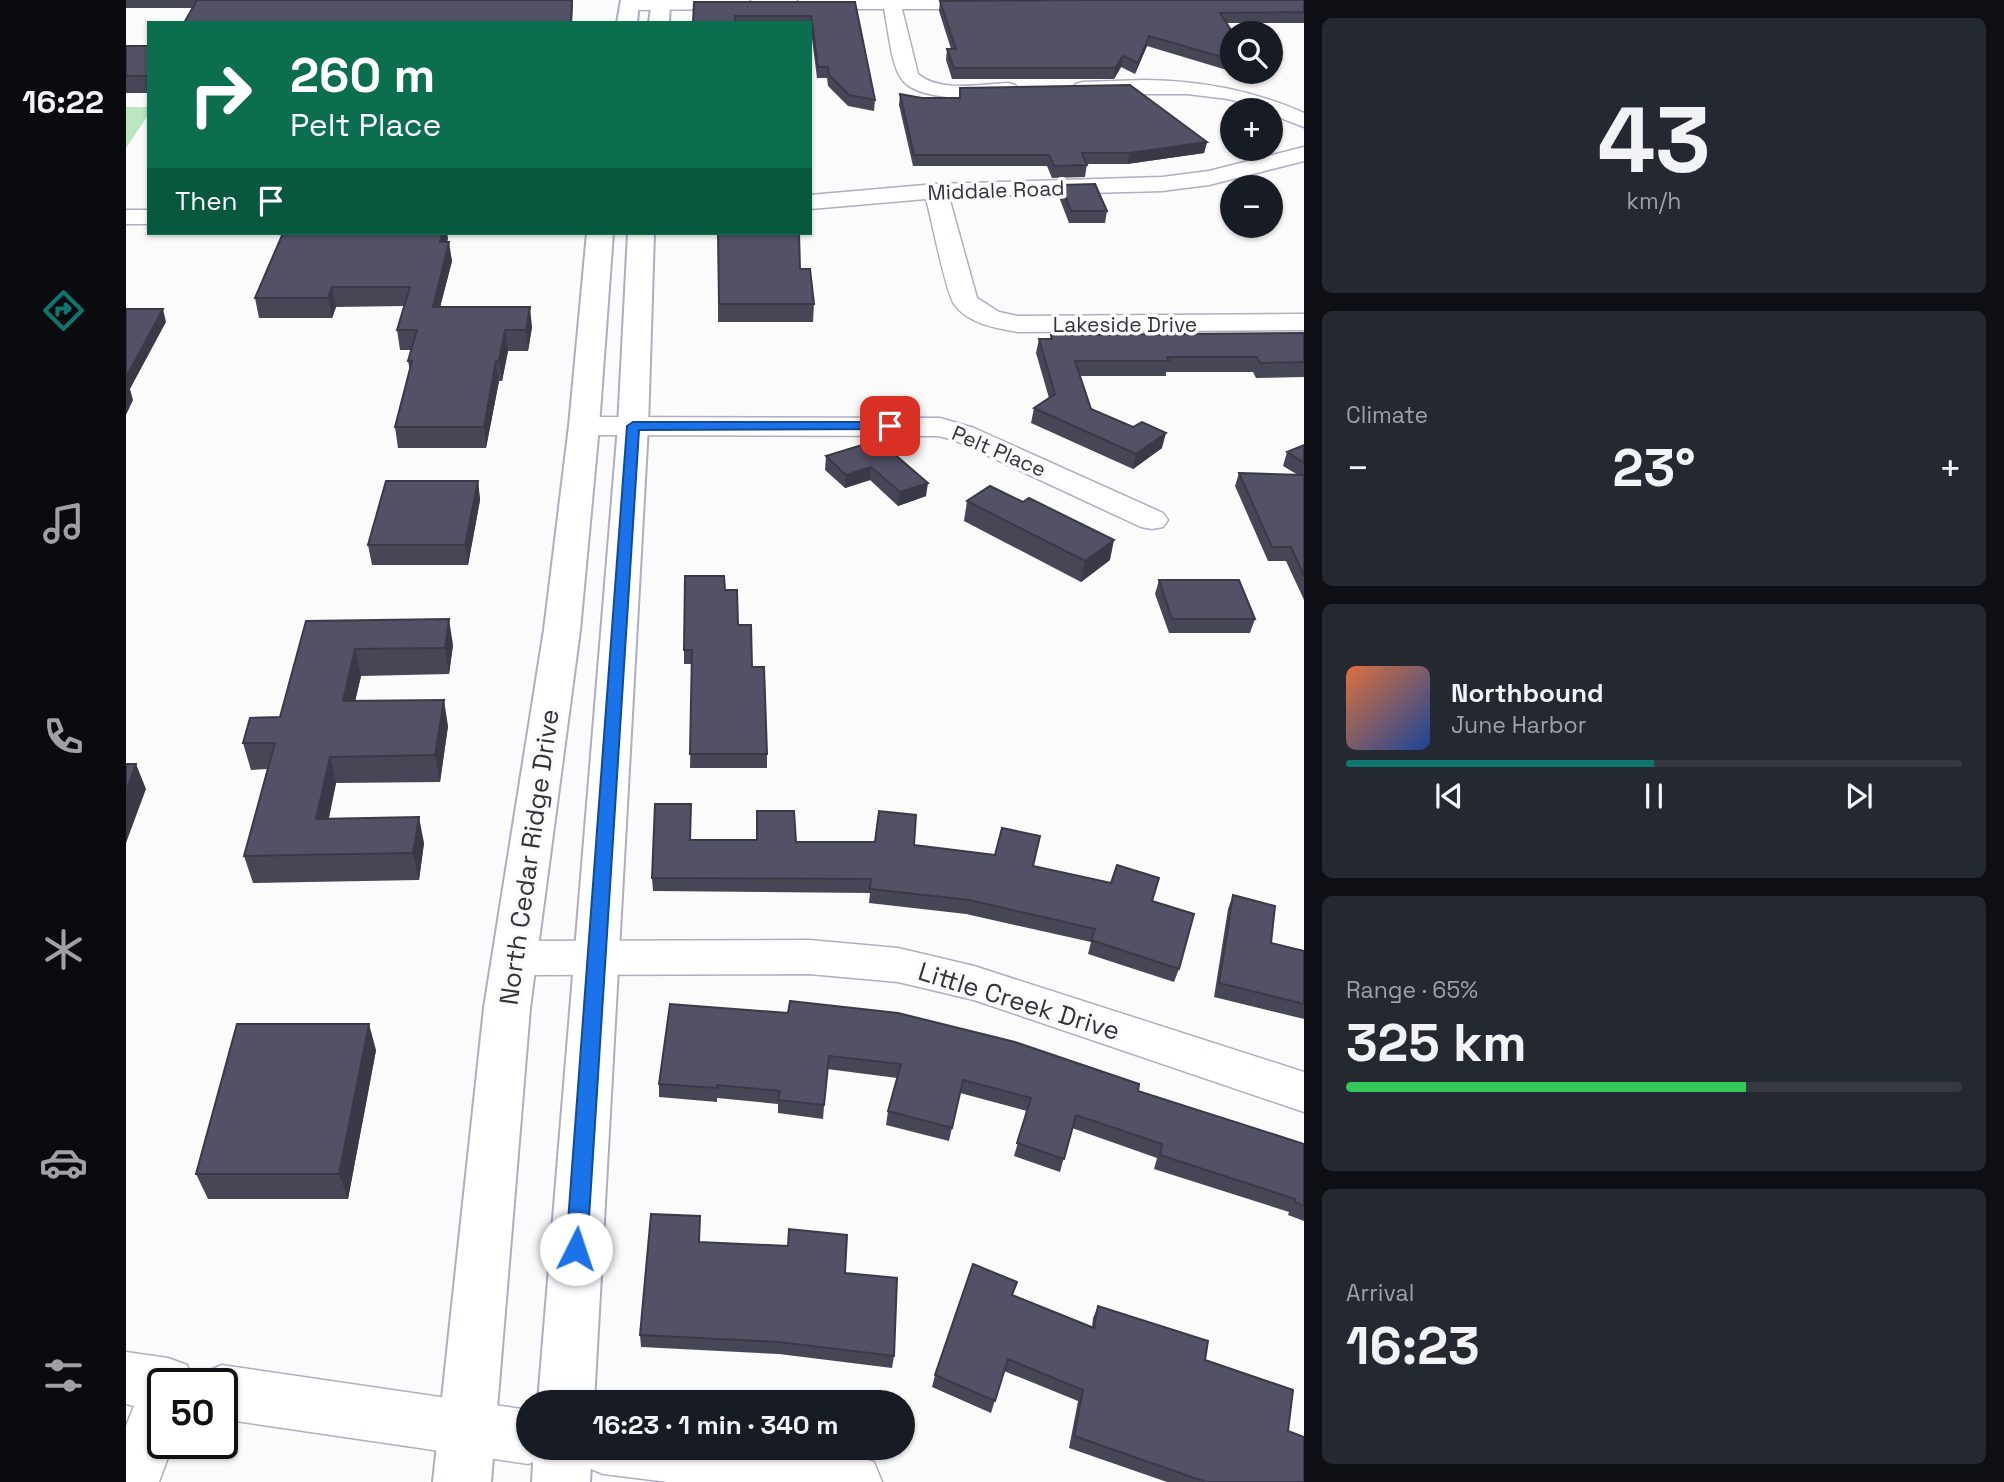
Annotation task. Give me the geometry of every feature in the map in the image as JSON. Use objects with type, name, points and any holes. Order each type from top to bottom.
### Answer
[{"type":"main road","name":"North Cedar Ridge Drive","points":[[461,1482],[506,1021],[562,630],[584,426],[600,235]]},
{"type":"main road","points":[[567,1390],[633,426],[642,235]]},
{"type":"main road","points":[[561,1482],[563,1460]]},
{"type":"street","points":[[786,4],[1016,3]]},
{"type":"street","points":[[629,9],[761,4]]},
{"type":"street","points":[[892,4],[909,76],[914,83],[923,88],[945,90],[1028,89]]},
{"type":"street","points":[[1070,88],[1181,87],[1218,91],[1250,99],[1304,121]]},
{"type":"street","name":"Middale Road","points":[[812,202],[936,191],[1162,184],[1209,178],[1304,154]]},
{"type":"street","name":"Lakeside Drive","points":[[936,191],[965,302],[976,313],[997,321],[1018,324],[1304,322]]},
{"type":"street","points":[[126,217],[147,217]]},
{"type":"street","name":"Pelt Place","points":[[584,426],[940,427],[964,434],[1152,520]]},
{"type":"street","name":"Little Creek Drive","points":[[515,958],[809,957],[898,965],[974,983],[1304,1092]]},
{"type":"street","points":[[126,1378],[147,1381]]},
{"type":"street","points":[[238,1394],[516,1435]]},
{"type":"street","points":[[131,1482],[147,1442]]},
{"type":"street","points":[[713,1460],[815,1472],[854,1482]]},
{"type":"green space","points":[[126,107],[147,107],[147,117],[126,148]]},
{"type":"building","points":[[197,0],[572,0],[571,21],[185,21]]},
{"type":"building","points":[[1304,0],[1304,12],[1220,13],[1225,21],[1220,21],[1220,57],[1149,36],[1138,63],[1123,56],[1115,68],[954,68],[947,49],[956,49],[940,1]]},
{"type":"building","points":[[694,2],[855,2],[875,100],[849,95],[829,75],[828,67],[818,67],[811,16],[735,16],[735,21],[693,21]]},
{"type":"building","points":[[126,46],[147,46],[147,76],[126,76]]},
{"type":"building","points":[[1130,85],[1207,142],[1130,153],[1082,153],[1087,165],[1054,166],[1049,155],[914,155],[900,94],[922,98],[960,98],[960,88]]},
{"type":"building","points":[[1095,184],[1107,211],[1071,211],[1061,185]]},
{"type":"building","points":[[282,235],[442,235],[440,242],[449,242],[433,307],[530,307],[526,330],[505,330],[499,361],[496,361],[484,427],[395,427],[417,330],[397,330],[410,287],[332,287],[328,298],[255,298]]},
{"type":"building","points":[[718,235],[799,235],[800,269],[810,269],[814,304],[719,304]]},
{"type":"building","points":[[126,309],[163,309],[126,377]]},
{"type":"building","points":[[1304,333],[1304,362],[1260,363],[1257,357],[1075,361],[1091,409],[1133,427],[1142,422],[1166,433],[1136,454],[1034,408],[1055,394],[1039,339],[1052,339],[1051,335]]},
{"type":"building","points":[[878,440],[928,483],[900,492],[871,467],[846,475],[826,456]]},
{"type":"building","points":[[1304,445],[1304,463],[1287,452]]},
{"type":"building","points":[[1239,473],[1304,475],[1304,576],[1291,547],[1272,547]]},
{"type":"building","points":[[386,481],[478,481],[465,545],[368,545]]},
{"type":"building","points":[[990,486],[1023,502],[1029,498],[1114,540],[1085,561],[967,501]]},
{"type":"building","points":[[685,576],[724,576],[725,590],[737,590],[738,625],[751,625],[752,667],[764,667],[767,754],[690,754],[692,650],[684,650]]},
{"type":"building","points":[[1159,580],[1239,580],[1255,619],[1172,619]]},
{"type":"building","points":[[449,619],[445,648],[355,649],[343,701],[444,700],[435,755],[330,757],[316,819],[419,817],[413,853],[244,856],[275,743],[243,743],[250,718],[280,717],[306,621]]},
{"type":"building","points":[[126,764],[136,764],[126,792]]},
{"type":"building","points":[[655,804],[691,804],[690,840],[757,840],[757,811],[794,811],[796,842],[875,842],[879,811],[916,815],[914,845],[995,855],[1002,828],[1040,836],[1033,866],[1111,883],[1117,865],[1159,878],[1152,901],[1194,914],[1179,969],[1091,940],[1095,929],[969,900],[870,889],[871,879],[652,878]]},
{"type":"building","points":[[1233,895],[1275,906],[1271,943],[1304,951],[1304,1004],[1219,983]]},
{"type":"building","points":[[790,1001],[898,1013],[1015,1042],[1139,1084],[1138,1091],[1304,1144],[1304,1206],[1295,1202],[1295,1199],[1160,1155],[1162,1144],[1076,1115],[1064,1159],[1017,1143],[1031,1098],[963,1080],[952,1128],[888,1111],[901,1064],[829,1056],[824,1105],[778,1100],[780,1091],[717,1085],[717,1088],[659,1084],[670,1004],[788,1013]]},
{"type":"building","points":[[237,1024],[369,1024],[339,1174],[196,1174]]},
{"type":"building","points":[[651,1214],[700,1216],[699,1242],[788,1246],[789,1229],[847,1235],[845,1273],[897,1278],[894,1356],[779,1342],[640,1335]]},
{"type":"building","points":[[973,1264],[1017,1282],[1012,1295],[1094,1328],[1098,1306],[1208,1341],[1205,1360],[1293,1390],[1288,1431],[1304,1437],[1304,1482],[1206,1482],[1074,1436],[1083,1390],[1008,1359],[995,1401],[935,1375]]},
{"type":"route","points":[[576,1249],[633,426],[890,426]]}]
